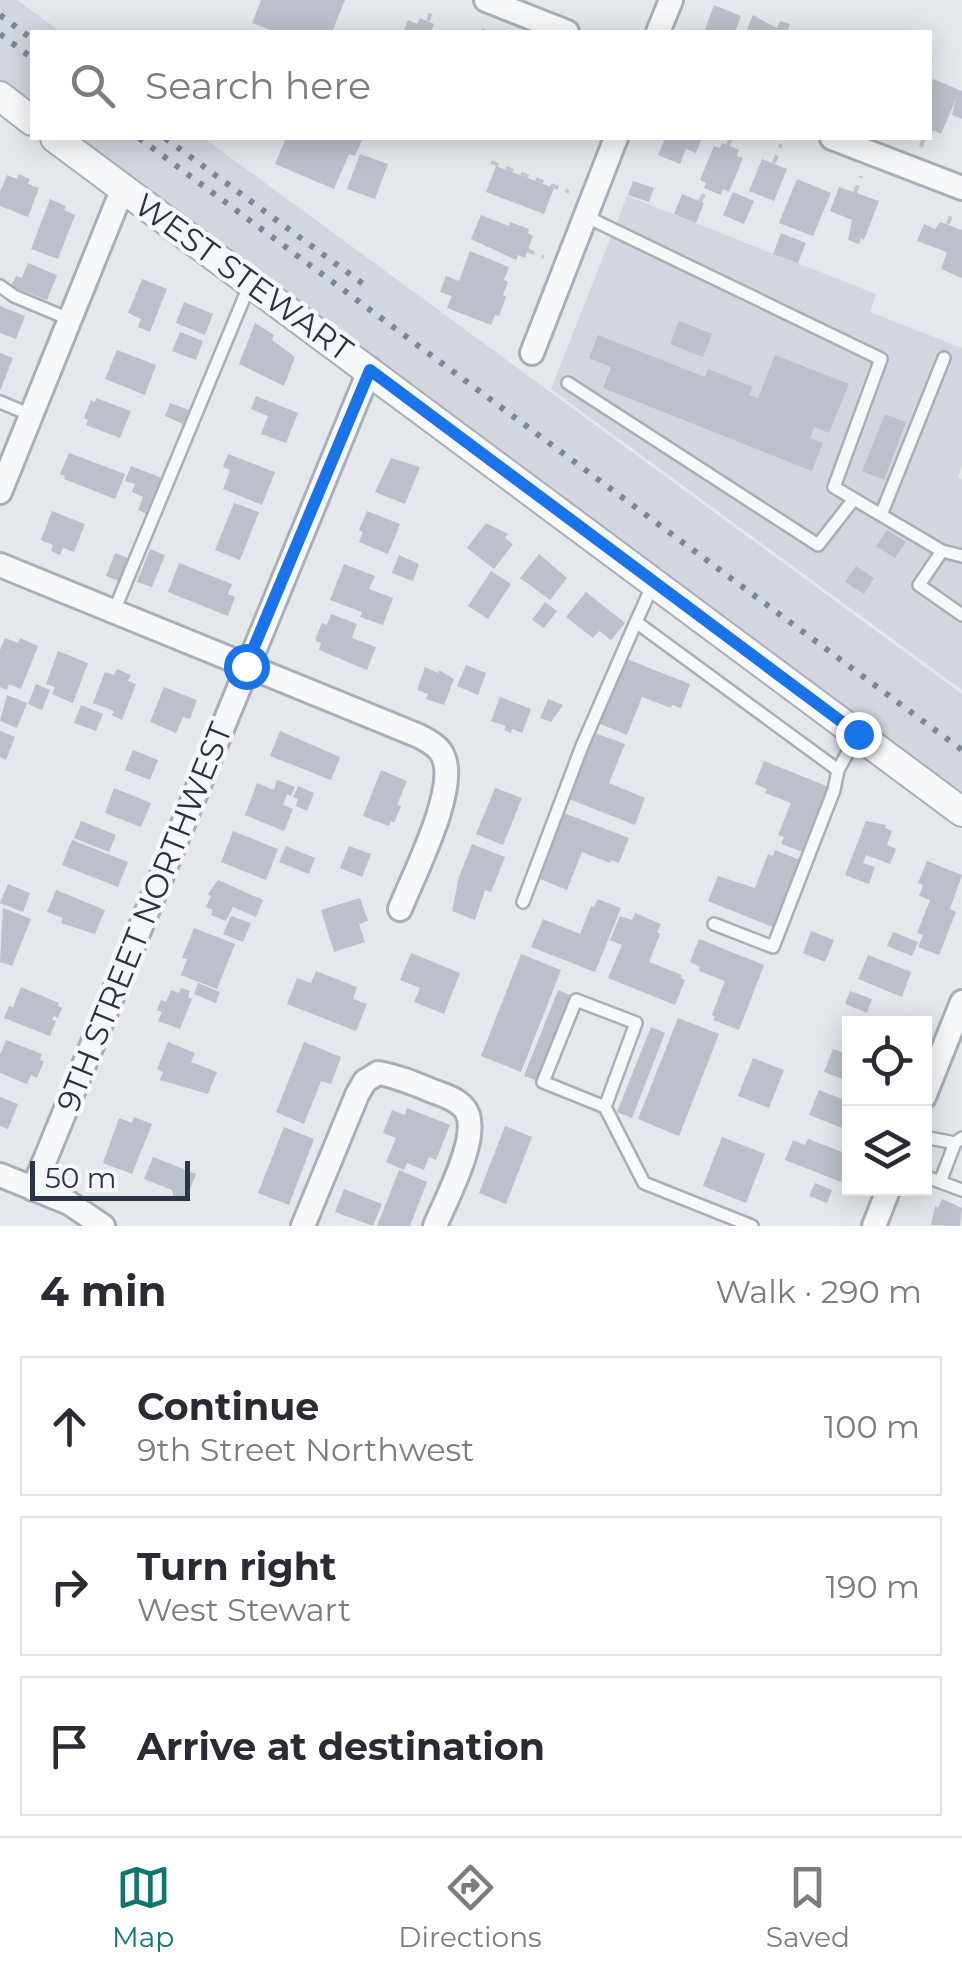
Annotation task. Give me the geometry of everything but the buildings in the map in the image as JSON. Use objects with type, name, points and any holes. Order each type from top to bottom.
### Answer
[{"type":"street","points":[[486,0],[563,30]]},
{"type":"street","points":[[659,30],[671,0]]},
{"type":"street","points":[[0,96],[30,119]]},
{"type":"street","name":"WEST STEWART","points":[[58,140],[962,812]]},
{"type":"street","points":[[532,353],[615,140]]},
{"type":"street","points":[[837,140],[962,188]]},
{"type":"street","points":[[0,492],[122,188]]},
{"type":"street","name":"9TH STREET NORTHWEST","points":[[34,1188],[370,370]]},
{"type":"street","points":[[0,564],[437,747],[444,757],[444,798],[400,909]]},
{"type":"street","points":[[932,1084],[954,1046],[962,1002]]},
{"type":"street","points":[[302,1226],[357,1094],[378,1073],[454,1099],[470,1119],[471,1132],[464,1156],[435,1226]]},
{"type":"street","points":[[0,1175],[68,1203],[103,1226]]},
{"type":"street","points":[[874,1226],[886,1196]]},
{"type":"lane","points":[[586,216],[881,359],[834,487],[942,551],[962,556]]},
{"type":"lane","points":[[114,611],[250,282]]},
{"type":"lane","points":[[0,286],[14,296],[70,319]]},
{"type":"lane","points":[[881,515],[944,358]]},
{"type":"lane","points":[[568,383],[818,545],[854,498]]},
{"type":"lane","points":[[0,402],[31,414]]},
{"type":"lane","points":[[942,551],[919,585],[962,614]]},
{"type":"lane","points":[[523,902],[582,746],[654,582]]},
{"type":"lane","points":[[636,622],[838,770]]},
{"type":"lane","points":[[714,924],[773,946],[834,790],[838,770],[858,734]]},
{"type":"lane","points":[[605,1107],[636,1023],[576,1000],[543,1082],[605,1107],[644,1183],[752,1226]]},
{"type":"lane","points":[[932,1138],[959,1141],[940,1182]]},
{"type":"lane","points":[[932,1179],[962,1190]]},
{"type":"path","points":[[428,21],[432,8]]},
{"type":"path","points":[[728,146],[730,140]]},
{"type":"path","points":[[920,147],[923,140]]},
{"type":"path","points":[[774,163],[781,144]]},
{"type":"path","points":[[491,162],[569,192]]},
{"type":"path","points":[[855,193],[861,176]]},
{"type":"path","points":[[700,201],[707,189]]},
{"type":"path","points":[[948,224],[952,213]]},
{"type":"path","points":[[528,250],[544,257]]},
{"type":"shaded area","points":[[0,0],[17,0],[58,30],[30,30],[30,119],[0,96]]},
{"type":"shaded area","points":[[58,140],[207,140],[962,694],[962,812]]},
{"type":"shaded area","points":[[627,196],[876,294],[870,312],[962,348],[962,466],[958,477],[962,480],[962,690],[551,389]]},
{"type":"railway","points":[[0,15],[30,38]]},
{"type":"railway","points":[[0,34],[30,56]]},
{"type":"railway","points":[[142,140],[962,750]]},
{"type":"railway","points":[[168,140],[370,289]]},
{"type":"route","points":[[246,666],[370,370],[858,734]]}]
